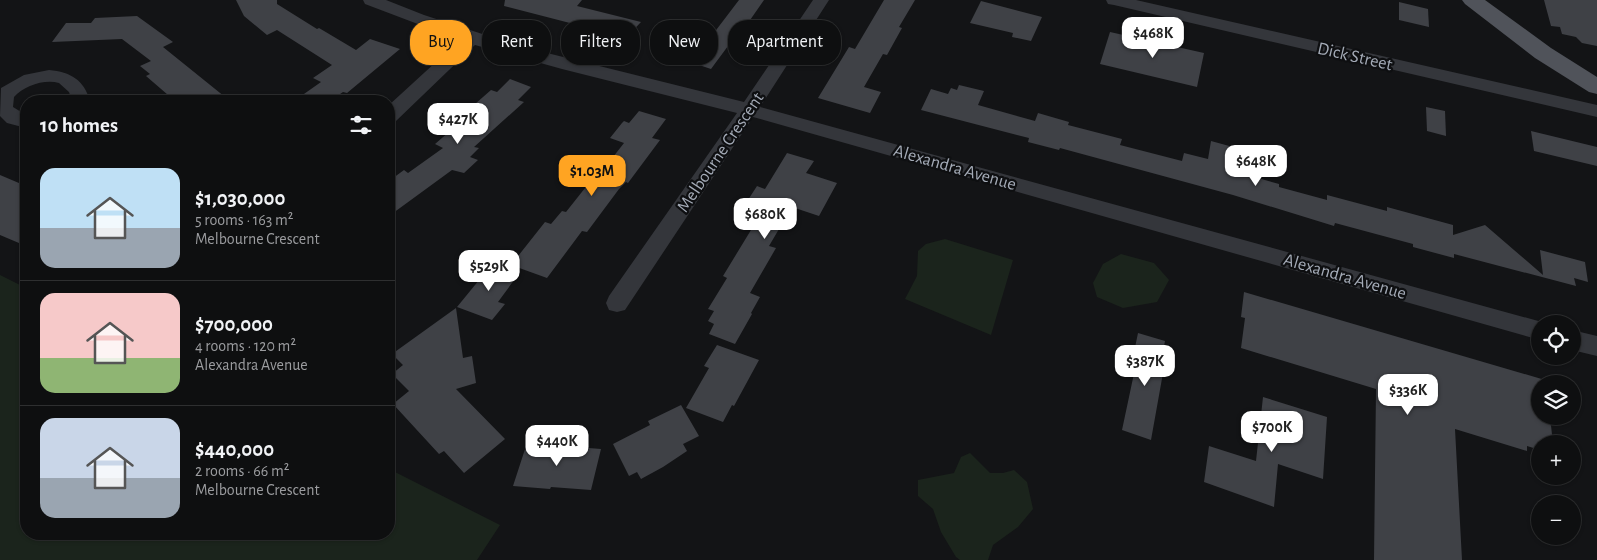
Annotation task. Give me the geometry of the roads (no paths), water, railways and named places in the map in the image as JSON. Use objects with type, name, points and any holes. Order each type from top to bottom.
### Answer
[{"type":"main road","points":[[1472,0],[1543,53],[1597,87]]},
{"type":"street","name":"Alexandra Avenue","points":[[371,0],[417,20]]},
{"type":"street","name":"Melbourne Crescent","points":[[616,303],[749,110],[821,0]]},
{"type":"street","name":"Dick Street","points":[[1114,0],[1597,111]]},
{"type":"street","name":"Alexandra Avenue","points":[[472,39],[749,110],[1531,327]]},
{"type":"street","points":[[395,110],[444,65]]},
{"type":"street","points":[[20,120],[14,118],[4,109],[4,99],[6,93],[26,81],[50,75],[62,77],[72,83],[80,95]]},
{"type":"street","points":[[1581,342],[1597,346]]}]
